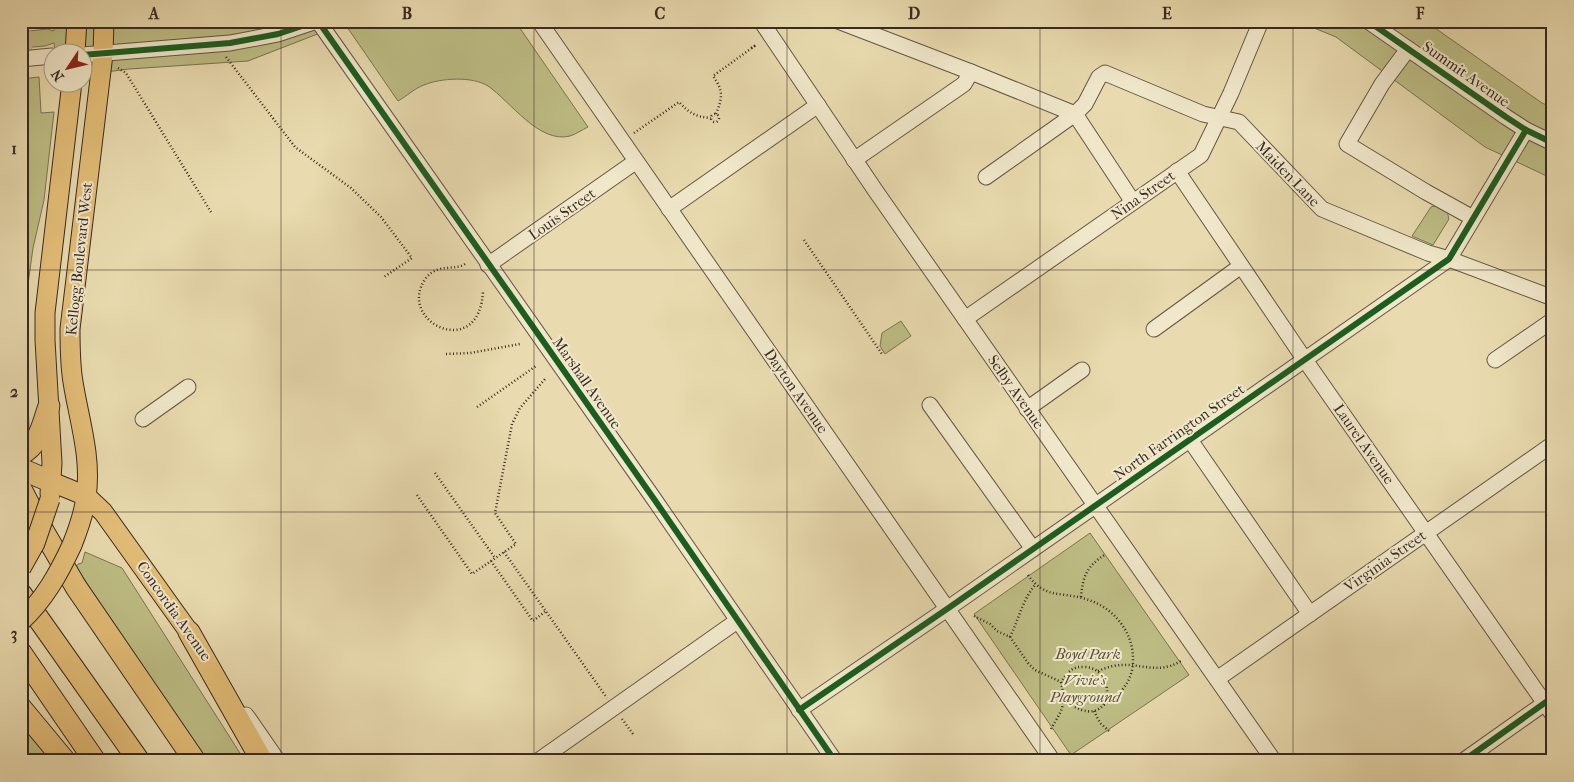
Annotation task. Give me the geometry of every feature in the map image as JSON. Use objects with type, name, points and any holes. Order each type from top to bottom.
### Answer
[{"type":"highway","points":[[27,450],[49,406]]},
{"type":"highway","points":[[37,480],[38,522]]},
{"type":"highway","points":[[21,489],[76,587],[195,761]]},
{"type":"highway","points":[[21,594],[138,761]]},
{"type":"highway","points":[[189,632],[262,761]]},
{"type":"highway","points":[[21,653],[95,761]]},
{"type":"highway","points":[[21,708],[65,761]]},
{"type":"main road","points":[[76,42],[77,21]]},
{"type":"main road","name":"Kellogg Boulevard West","points":[[21,621],[46,593],[56,577],[72,545],[79,526],[86,496],[87,472],[84,432],[73,382],[70,328],[108,60],[104,21]]},
{"type":"main road","name":"Kellogg Boulevard West","points":[[37,480],[49,406],[45,314],[71,92]]},
{"type":"main road","points":[[21,568],[35,543],[37,480]]},
{"type":"main road","name":"Concordia Avenue","points":[[37,480],[86,496],[113,524],[189,632]]},
{"type":"street","points":[[21,22],[26,21]]},
{"type":"street","points":[[92,57],[108,60],[230,43],[278,34],[317,21]]},
{"type":"street","name":"Marshall Avenue","points":[[317,21],[835,761]]},
{"type":"street","name":"Dayton Avenue","points":[[539,21],[635,162],[1053,761]]},
{"type":"street","name":"Selby Avenue","points":[[761,21],[854,160],[1274,761]]},
{"type":"street","points":[[840,21],[1075,114],[1133,202]]},
{"type":"street","name":"Nina Street","points":[[965,319],[1201,155],[1261,21]]},
{"type":"street","name":"Summit Avenue","points":[[1368,21],[1526,130],[1553,143]]},
{"type":"street","points":[[1408,49],[1382,84],[1347,144],[1473,218]]},
{"type":"street","points":[[21,59],[42,57]]},
{"type":"street","points":[[854,160],[964,84],[971,72]]},
{"type":"street","name":"Maiden Lane","points":[[1075,114],[1085,104],[1098,78],[1105,73],[1203,114],[1238,122],[1322,209],[1428,253],[1553,298]]},
{"type":"street","points":[[669,209],[818,105]]},
{"type":"street","points":[[986,176],[1075,114]]},
{"type":"street","name":"North Farrington Street","points":[[799,710],[948,609],[1449,259],[1526,130]]},
{"type":"street","name":"Louis Street","points":[[488,265],[635,162]]},
{"type":"street","name":"Laurel Avenue","points":[[1177,171],[1305,360],[1550,705]]},
{"type":"street","points":[[1154,329],[1242,266]]},
{"type":"street","points":[[1495,360],[1553,320]]},
{"type":"street","points":[[1027,409],[1082,370]]},
{"type":"street","points":[[143,418],[188,387]]},
{"type":"street","points":[[930,405],[1033,549]]},
{"type":"street","points":[[1190,440],[1310,614]]},
{"type":"street","name":"Virginia Street","points":[[1217,679],[1553,444]]},
{"type":"street","points":[[538,761],[737,621]]},
{"type":"street","name":"Concordia Avenue","points":[[189,632],[278,761]]},
{"type":"street","points":[[1463,761],[1550,705]]},
{"type":"path","points":[[711,118],[712,115],[716,114],[721,102],[721,87],[713,76],[756,45],[750,49]]},
{"type":"path","points":[[226,57],[296,147],[351,188],[381,217],[412,258],[384,276]]},
{"type":"path","points":[[108,60],[126,73],[211,212]]},
{"type":"path","points":[[634,133],[679,102],[687,111],[699,117],[711,118],[713,121],[717,121],[719,117],[716,114]]},
{"type":"path","points":[[804,240],[882,354]]},
{"type":"path","points":[[465,264],[461,267],[450,266],[442,268],[427,278],[420,292],[420,305],[425,316],[434,325],[443,329],[456,330],[464,328],[472,323],[478,314],[483,290]]},
{"type":"path","points":[[446,354],[470,353],[520,344]]},
{"type":"path","points":[[477,407],[536,366]]},
{"type":"path","points":[[418,495],[472,574],[516,544],[495,513],[512,424],[520,408],[545,379]]},
{"type":"path","points":[[435,473],[494,558]]},
{"type":"path","points":[[504,552],[610,701]]},
{"type":"path","points":[[1081,597],[1084,576],[1095,561],[1106,554]]},
{"type":"path","points":[[491,561],[533,621],[546,611]]},
{"type":"path","points":[[1028,575],[1035,584],[1049,593],[1081,597],[1094,601],[1111,612],[1123,625],[1134,649],[1130,678],[1114,700],[1094,711],[1080,709],[1065,700]]},
{"type":"path","points":[[1010,637],[1024,600],[1035,584]]},
{"type":"path","points":[[974,616],[1010,637],[1035,670],[1061,682]]},
{"type":"path","points":[[1098,671],[1115,665],[1162,669],[1171,667],[1181,661]]},
{"type":"path","points":[[1051,729],[1065,700],[1061,682],[1068,671],[1077,666],[1089,667],[1098,671],[1106,684],[1108,694],[1102,706]]},
{"type":"path","points":[[1094,711],[1100,723],[1110,731]]},
{"type":"path","points":[[618,714],[632,734]]},
{"type":"green space","points":[[54,21],[351,21],[248,61],[129,69],[92,74],[92,42],[42,42],[42,46],[21,48],[21,32],[47,29],[54,31]]},
{"type":"green space","points":[[359,21],[515,21],[588,127],[570,136],[558,137],[547,134],[526,120],[488,86],[465,79],[424,85],[398,101],[347,27]]},
{"type":"green space","points":[[1297,21],[1425,21],[1542,103],[1553,108],[1553,179],[1485,147],[1336,37]]},
{"type":"green space","points":[[39,77],[41,113],[54,112],[44,200],[33,248],[25,306],[29,430],[26,435],[22,436],[21,79]]},
{"type":"green space","points":[[1438,205],[1447,211],[1449,219],[1433,245],[1412,236],[1431,207]]},
{"type":"green space","points":[[901,321],[911,336],[885,354],[880,346],[882,333]]},
{"type":"green space","name":"Boyd Park","points":[[1090,533],[1189,675],[1071,755],[974,614]]},
{"type":"green space","points":[[85,552],[122,568],[245,761],[207,761],[76,567],[82,563]]},
{"type":"green space","points":[[21,720],[55,761],[21,761]]},
{"type":"tunnel","points":[[21,51],[26,21]]},
{"type":"cycle path","points":[[92,54],[230,43],[278,34],[317,21]]},
{"type":"cycle path","points":[[318,21],[654,499],[835,761]]},
{"type":"cycle path","points":[[1368,21],[1506,117],[1526,130],[1553,143]]},
{"type":"cycle path","points":[[799,710],[1449,259],[1526,130]]},
{"type":"cycle path","points":[[1463,761],[1553,697]]},
{"type":"park label","name":"Vivie's Playground","points":[[1085,688]]}]
